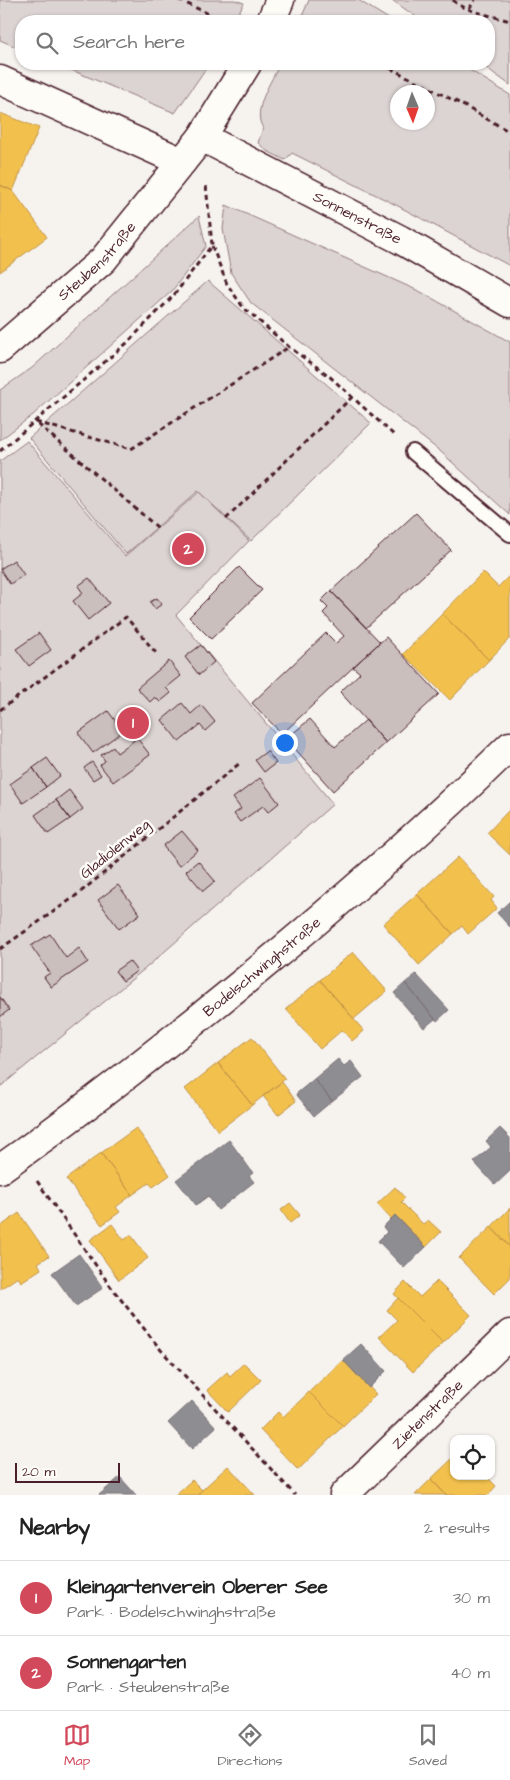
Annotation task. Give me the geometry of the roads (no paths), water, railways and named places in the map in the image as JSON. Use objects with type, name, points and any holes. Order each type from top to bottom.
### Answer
[{"type":"street","points":[[273,15],[280,0]]},
{"type":"street","name":"Steubenstraße","points":[[0,349],[103,260],[202,137],[243,70]]},
{"type":"street","points":[[0,80],[182,162]]},
{"type":"street","name":"Sonnenstraße","points":[[202,137],[401,240],[510,303]]},
{"type":"street","name":"Bodelschwinghstraße","points":[[10,1162],[143,1062],[332,909],[472,784],[510,746]]},
{"type":"street","name":"Zietenstraße","points":[[344,1495],[510,1334]]},
{"type":"lane","points":[[413,452],[510,534]]},
{"type":"place","name":"Sonnengarten","points":[[188,549]]},
{"type":"place","name":"Kleingartenverein Oberer See","points":[[133,723]]}]
